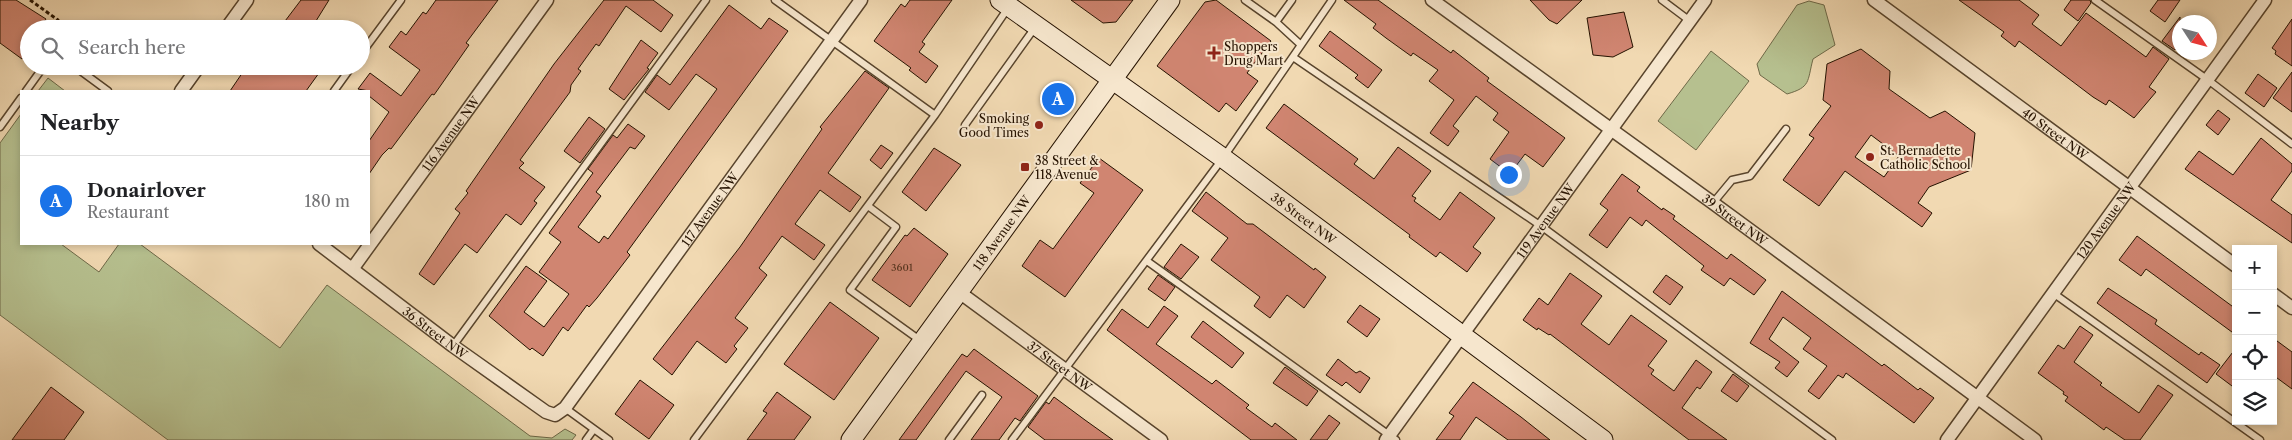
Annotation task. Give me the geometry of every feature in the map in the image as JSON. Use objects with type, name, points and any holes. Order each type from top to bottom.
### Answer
[{"type":"street","points":[[233,20],[247,0]]},
{"type":"street","name":"116 Avenue NW","points":[[354,268],[548,0]]},
{"type":"street","name":"117 Avenue NW","points":[[560,411],[861,0]]},
{"type":"street","name":"118 Avenue NW","points":[[852,440],[1170,0]]},
{"type":"street","name":"39 Street NW","points":[[1432,0],[1713,203],[2035,440]]},
{"type":"street","name":"119 Avenue NW","points":[[1390,438],[1461,336],[1705,0]]},
{"type":"street","name":"40 Street NW","points":[[1874,0],[2232,263]]},
{"type":"street","name":"120 Avenue NW","points":[[1947,440],[2265,0]]},
{"type":"street","name":"38 Street NW","points":[[1008,2],[1037,26],[1113,78],[1223,158],[1603,440]]},
{"type":"street","points":[[182,90],[193,75]]},
{"type":"street","name":"36 Street NW","points":[[320,245],[354,268],[453,346],[546,412],[560,411]]},
{"type":"street","name":"37 Street NW","points":[[959,292],[1161,440]]},
{"type":"street","points":[[2277,297],[2292,308]]},
{"type":"lane","points":[[370,42],[401,0]]},
{"type":"lane","points":[[453,346],[706,0]]},
{"type":"lane","points":[[775,0],[935,115]]},
{"type":"lane","points":[[1245,0],[1276,22],[1301,45]]},
{"type":"lane","points":[[1276,22],[1292,0]]},
{"type":"lane","points":[[1012,440],[1223,158],[1332,0]]},
{"type":"lane","points":[[1662,0],[1690,21]]},
{"type":"lane","points":[[2095,0],[2208,80],[2292,144]]},
{"type":"lane","points":[[694,440],[935,115],[1008,2]]},
{"type":"lane","points":[[965,124],[1037,26]]},
{"type":"lane","points":[[1293,57],[1541,226],[1832,440]]},
{"type":"lane","points":[[27,90],[38,75]]},
{"type":"lane","points":[[86,75],[107,90]]},
{"type":"lane","points":[[335,90],[346,75]]},
{"type":"lane","points":[[0,127],[20,99]]},
{"type":"lane","points":[[1713,203],[1732,180],[1750,176],[1786,129]]},
{"type":"lane","points":[[868,206],[896,227],[850,290],[923,342]]},
{"type":"lane","points":[[1147,261],[1390,438]]},
{"type":"lane","points":[[2053,293],[2260,440]]},
{"type":"lane","points":[[949,440],[982,395]]},
{"type":"lane","points":[[560,411],[594,429],[609,440]]},
{"type":"lane","points":[[586,440],[594,429]]},
{"type":"path","points":[[30,0],[58,20]]},
{"type":"green space","points":[[1809,1],[1824,5],[1835,45],[1813,59],[1807,82],[1804,86],[1787,94],[1760,75],[1757,64],[1797,5]]},
{"type":"green space","points":[[1711,51],[1749,81],[1696,150],[1658,121]]},
{"type":"green space","points":[[48,78],[64,90],[39,90]]},
{"type":"green space","points":[[20,115],[20,245],[62,245],[99,272],[118,245],[141,245],[280,348],[327,285],[530,436],[552,438],[565,429],[576,435],[572,440],[168,440],[0,315],[0,143]]},
{"type":"building","points":[[0,0],[16,0],[46,19],[20,20],[20,58],[0,43]]},
{"type":"building","points":[[301,0],[329,0],[317,20],[286,20]]},
{"type":"building","points":[[436,0],[498,0],[466,43],[469,45],[434,95],[432,94],[391,149],[389,148],[382,155],[370,173],[370,140],[389,112],[370,97],[370,90],[358,89],[370,73],[401,96],[420,70],[389,47],[401,31],[406,35],[423,12],[426,14]]},
{"type":"building","points":[[604,0],[653,0],[673,15],[661,32],[626,6],[599,46],[596,44],[578,69],[581,71],[571,85],[570,92],[520,160],[524,163],[519,168],[545,187],[534,201],[537,203],[521,225],[506,214],[477,253],[465,244],[434,285],[419,274],[460,213],[455,209],[468,193],[466,191],[554,64]]},
{"type":"building","points":[[910,0],[952,0],[922,42],[925,44],[919,52],[938,66],[926,83],[909,70],[911,68],[874,41],[901,4],[905,7]]},
{"type":"building","points":[[1071,0],[1133,0],[1116,22],[1103,23]]},
{"type":"building","name":"Shoppers Drug Mart","points":[[1216,0],[1271,41],[1247,73],[1258,81],[1236,111],[1226,103],[1219,112],[1157,66],[1205,2]]},
{"type":"building","points":[[1344,0],[1378,0],[1451,53],[1453,50],[1489,78],[1487,81],[1565,138],[1543,167],[1525,154],[1510,174],[1490,159],[1509,132],[1493,120],[1498,113],[1476,96],[1453,126],[1459,131],[1448,146],[1430,133],[1454,100],[1429,81],[1438,70],[1413,53],[1411,56],[1386,38],[1373,28],[1376,24]]},
{"type":"building","points":[[1530,0],[1582,0],[1557,24],[1549,20]]},
{"type":"building","points":[[1959,0],[2019,0],[2039,15],[2032,24],[2061,46],[2086,13],[2146,57],[2153,47],[2169,59],[2149,87],[2156,92],[2134,118],[2109,100],[2106,105],[2093,97],[2019,41],[2015,47],[2001,36],[2004,32]]},
{"type":"building","points":[[2071,0],[2090,0],[2091,3],[2078,21],[2064,10]]},
{"type":"building","points":[[2158,0],[2180,0],[2165,22],[2150,11]]},
{"type":"building","points":[[729,5],[761,29],[769,18],[788,31],[627,252],[630,255],[597,298],[589,307],[587,305],[568,331],[563,327],[543,356],[532,348],[530,350],[489,316],[526,266],[547,281],[524,312],[544,327],[569,294],[539,272],[561,242],[549,233],[593,173],[588,169],[613,135],[617,138],[628,124],[645,136],[635,149],[630,147],[596,192],[601,196],[578,227],[599,243],[604,236],[608,239],[717,89],[696,74],[669,110],[645,92],[657,75],[670,85]]},
{"type":"building","points":[[1624,12],[1633,47],[1613,57],[1593,55],[1587,18]]},
{"type":"building","points":[[2292,19],[2292,66],[2275,54],[2276,51],[2272,48]]},
{"type":"building","points":[[2172,28],[2172,48],[2162,41]]},
{"type":"building","points":[[1330,31],[1382,70],[1368,88],[1355,78],[1358,75],[1319,46]]},
{"type":"building","points":[[641,40],[658,53],[647,68],[649,69],[624,100],[609,89]]},
{"type":"building","points":[[1861,49],[1890,71],[1889,89],[1930,118],[1945,111],[1975,133],[1971,170],[1929,187],[1918,203],[1932,213],[1922,227],[1845,171],[1819,206],[1783,180],[1814,138],[1809,135],[1831,106],[1823,100],[1827,64]],"holes":[[[1871,135],[1899,156],[1884,177],[1855,157]]]},
{"type":"building","points":[[865,71],[889,88],[828,173],[861,197],[850,212],[820,190],[795,224],[825,245],[814,260],[782,236],[759,268],[767,275],[735,318],[748,328],[734,346],[737,349],[726,363],[697,341],[672,375],[653,359],[740,247],[822,129],[820,127]]},
{"type":"building","points":[[2292,72],[2292,112],[2273,98]]},
{"type":"building","points":[[2258,74],[2277,88],[2264,107],[2245,93]]},
{"type":"building","points":[[241,75],[318,75],[307,90],[231,90]]},
{"type":"building","points":[[1284,104],[1358,159],[1354,164],[1374,179],[1398,147],[1431,171],[1412,196],[1416,198],[1414,201],[1440,220],[1460,192],[1495,218],[1473,247],[1481,253],[1467,272],[1440,252],[1436,257],[1409,237],[1410,235],[1266,128]]},
{"type":"building","points":[[2218,110],[2230,119],[2218,135],[2206,125]]},
{"type":"building","points":[[589,117],[605,129],[580,163],[564,151]]},
{"type":"building","points":[[2261,138],[2292,164],[2292,171],[2271,200],[2292,215],[2292,243],[2185,169],[2199,151],[2233,175]]},
{"type":"building","points":[[881,145],[893,153],[881,169],[870,160]]},
{"type":"building","points":[[934,148],[961,165],[926,211],[902,192]]},
{"type":"building","points":[[1099,158],[1143,190],[1065,297],[1022,266],[1040,240],[1053,249],[1094,193],[1080,183]]},
{"type":"building","points":[[1622,174],[1640,187],[1637,191],[1662,210],[1663,208],[1675,216],[1673,219],[1727,259],[1731,254],[1766,280],[1754,295],[1730,278],[1724,286],[1701,270],[1704,266],[1646,220],[1642,226],[1630,217],[1607,248],[1589,235],[1608,210],[1600,204]]},
{"type":"building","points":[[1206,192],[1247,224],[1253,224],[1326,277],[1304,308],[1287,295],[1270,318],[1254,306],[1260,297],[1211,260],[1228,238],[1192,211]]},
{"type":"building","points":[[914,228],[948,254],[910,307],[872,280],[905,235],[907,236]]},
{"type":"building","points":[[2137,236],[2232,306],[2232,332],[2146,269],[2141,276],[2119,260]]},
{"type":"building","points":[[1181,244],[1199,257],[1181,279],[1164,267]]},
{"type":"building","points":[[1570,273],[1602,296],[1581,324],[1609,345],[1631,315],[1667,341],[1648,366],[1654,370],[1651,374],[1674,391],[1696,360],[1712,372],[1700,389],[1697,387],[1682,408],[1727,440],[1689,440],[1550,334],[1538,328],[1537,330],[1523,320],[1539,298],[1548,305]]},
{"type":"building","points":[[1158,275],[1175,287],[1165,301],[1148,289]]},
{"type":"building","points":[[1666,275],[1683,287],[1670,305],[1653,292]]},
{"type":"building","points":[[2108,288],[2157,320],[2155,324],[2199,355],[2201,352],[2220,365],[2207,383],[2097,303]]},
{"type":"building","points":[[1782,291],[1882,366],[1884,364],[1918,390],[1920,388],[1934,398],[1914,423],[1846,373],[1843,378],[1838,375],[1819,399],[1808,391],[1827,366],[1803,349],[1811,338],[1783,317],[1769,339],[1799,362],[1787,377],[1775,368],[1780,362],[1750,343]]},
{"type":"building","points":[[830,302],[879,338],[834,400],[784,364]]},
{"type":"building","points":[[1360,305],[1380,319],[1367,337],[1347,322]]},
{"type":"building","points":[[1164,306],[1178,316],[1156,344],[1212,384],[1216,380],[1249,405],[1246,408],[1272,427],[1275,423],[1297,440],[1251,440],[1107,330],[1122,309],[1148,328]]},
{"type":"building","points":[[1203,321],[1244,353],[1232,368],[1191,337]]},
{"type":"building","points":[[2080,326],[2093,335],[2074,362],[2102,383],[2100,385],[2139,413],[2158,385],[2173,395],[2140,440],[2125,440],[2106,427],[2104,430],[2065,401],[2068,397],[2063,394],[2064,392],[2038,373],[2058,345],[2064,349]]},
{"type":"building","points":[[2277,341],[2292,352],[2292,389],[2277,378]]},
{"type":"building","points":[[974,349],[1038,396],[1020,421],[1015,418],[999,440],[971,440],[1002,397],[966,371],[916,440],[899,440],[962,354],[967,357]]},
{"type":"building","points":[[2232,353],[2232,386],[2216,374]]},
{"type":"building","points":[[1338,359],[1356,373],[1360,371],[1370,378],[1360,393],[1346,382],[1342,386],[1326,375]]},
{"type":"building","points":[[1285,367],[1318,391],[1307,406],[1273,383]]},
{"type":"building","points":[[1733,374],[1749,386],[1737,402],[1721,391]]},
{"type":"building","points":[[640,380],[674,405],[649,439],[615,414]]},
{"type":"building","points":[[1473,382],[1550,440],[1508,440],[1476,417],[1460,440],[1436,440],[1454,416],[1449,413]]},
{"type":"building","points":[[51,387],[84,412],[64,440],[12,440]]},
{"type":"building","points":[[777,392],[811,417],[794,440],[747,440],[767,413],[763,411]]},
{"type":"building","points":[[1054,397],[1113,440],[1045,440],[1028,427],[1046,402],[1049,404]]},
{"type":"building","points":[[1329,415],[1340,423],[1327,440],[1310,440]]},
{"type":"place","name":"Shoppers Drug Mart","points":[[1214,53]]},
{"type":"place","name":"Donairlover","points":[[1058,99]]},
{"type":"place","name":"Smoking Good Times","points":[[1039,125]]},
{"type":"place","name":"St. Bernadette Catholic School","points":[[1870,157]]},
{"type":"place","name":"38 Street & 118 Avenue","points":[[1025,167]]}]
